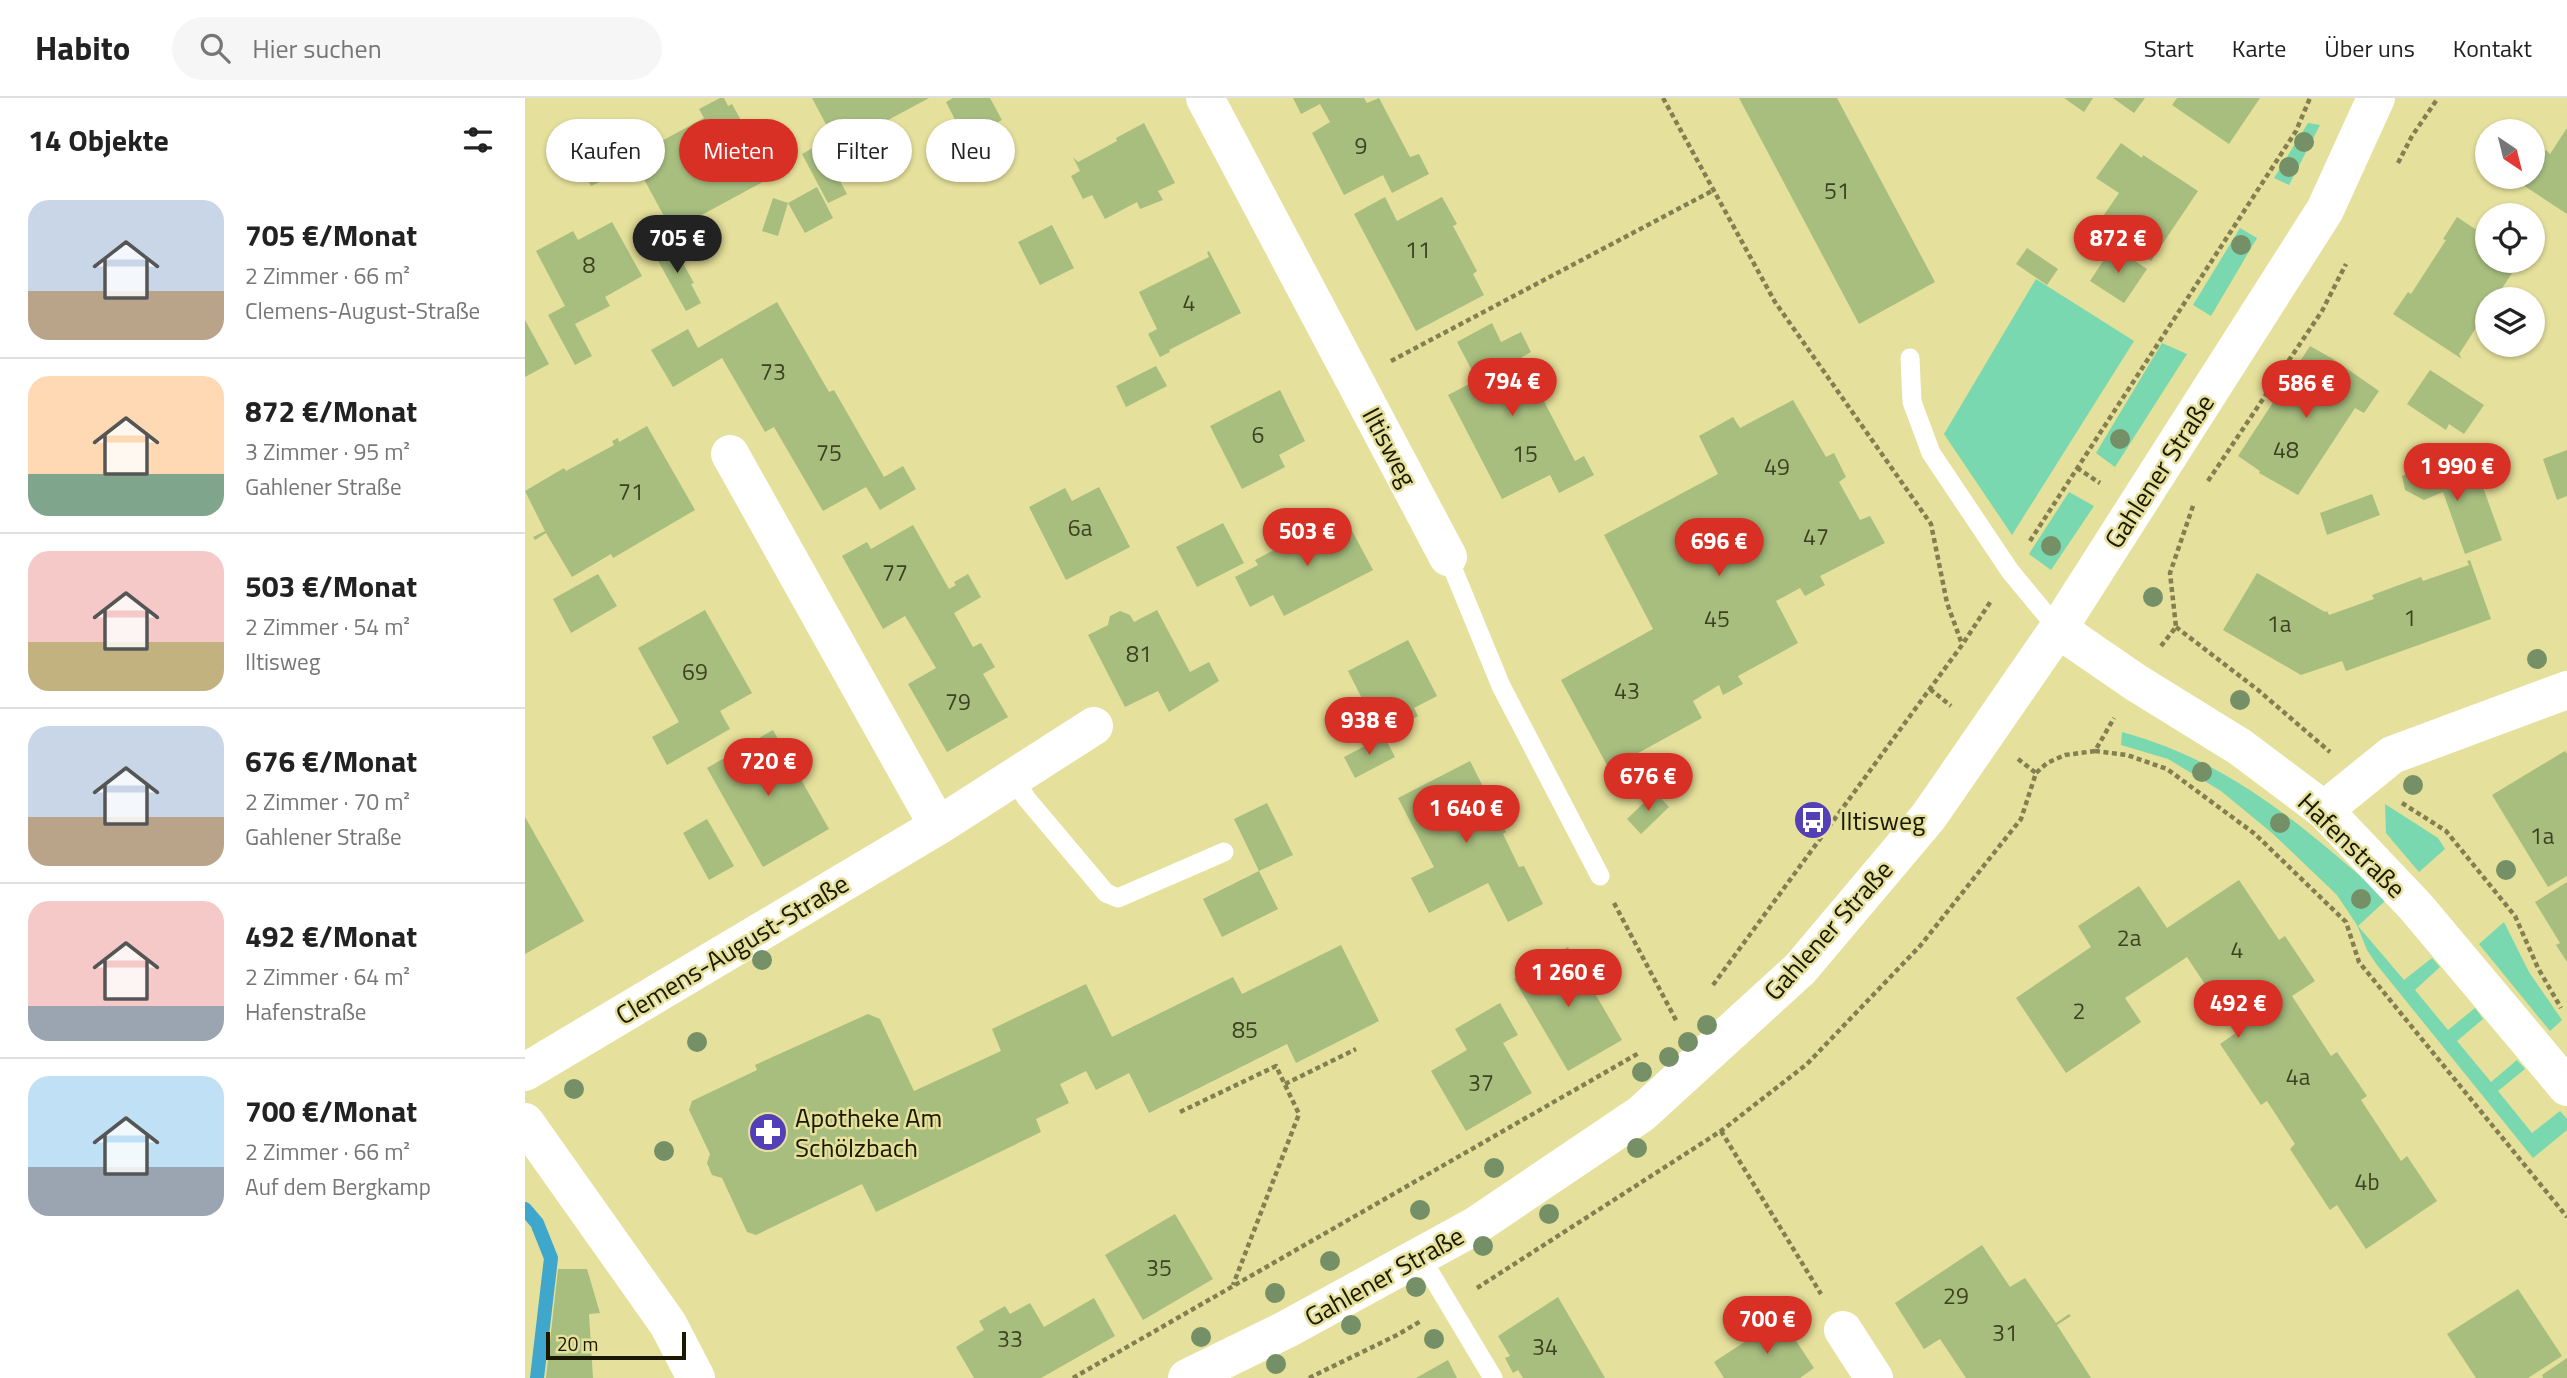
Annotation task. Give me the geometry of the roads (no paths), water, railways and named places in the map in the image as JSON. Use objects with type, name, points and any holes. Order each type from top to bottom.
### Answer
[{"type":"street","name":"Iltisweg","points":[[1205,98],[1448,557]]},
{"type":"street","name":"Gahlener Straße","points":[[1187,1378],[1287,1329],[1475,1226],[1641,1114],[1800,969],[1929,816],[2058,629],[2325,211],[2376,98]]},
{"type":"street","points":[[730,454],[938,826]]},
{"type":"street","name":"Hafenstraße","points":[[2058,629],[2135,682],[2240,747],[2324,810],[2416,907],[2567,1087]]},
{"type":"street","points":[[2324,810],[2392,755],[2567,690]]},
{"type":"street","name":"Clemens-August-Straße","points":[[525,1072],[938,826],[1094,726]]},
{"type":"street","points":[[525,1122],[668,1324],[696,1378]]},
{"type":"street","points":[[1843,1330],[1874,1378]]},
{"type":"lane","points":[[1910,358],[1912,402],[1931,453],[2010,571],[2058,629]]},
{"type":"lane","name":"Iltisweg","points":[[1448,557],[1501,686],[1600,876]]},
{"type":"lane","points":[[1013,778],[1026,798],[1106,893],[1118,898],[1224,852]]},
{"type":"lane","points":[[1420,1256],[1493,1378]]},
{"type":"waterway","points":[[525,1209],[537,1223],[551,1258],[537,1378]]},
{"type":"place","name":"Iltisweg","points":[[1813,820]]},
{"type":"place","name":"Apotheke Am Schölzbach","points":[[768,1132]]}]
